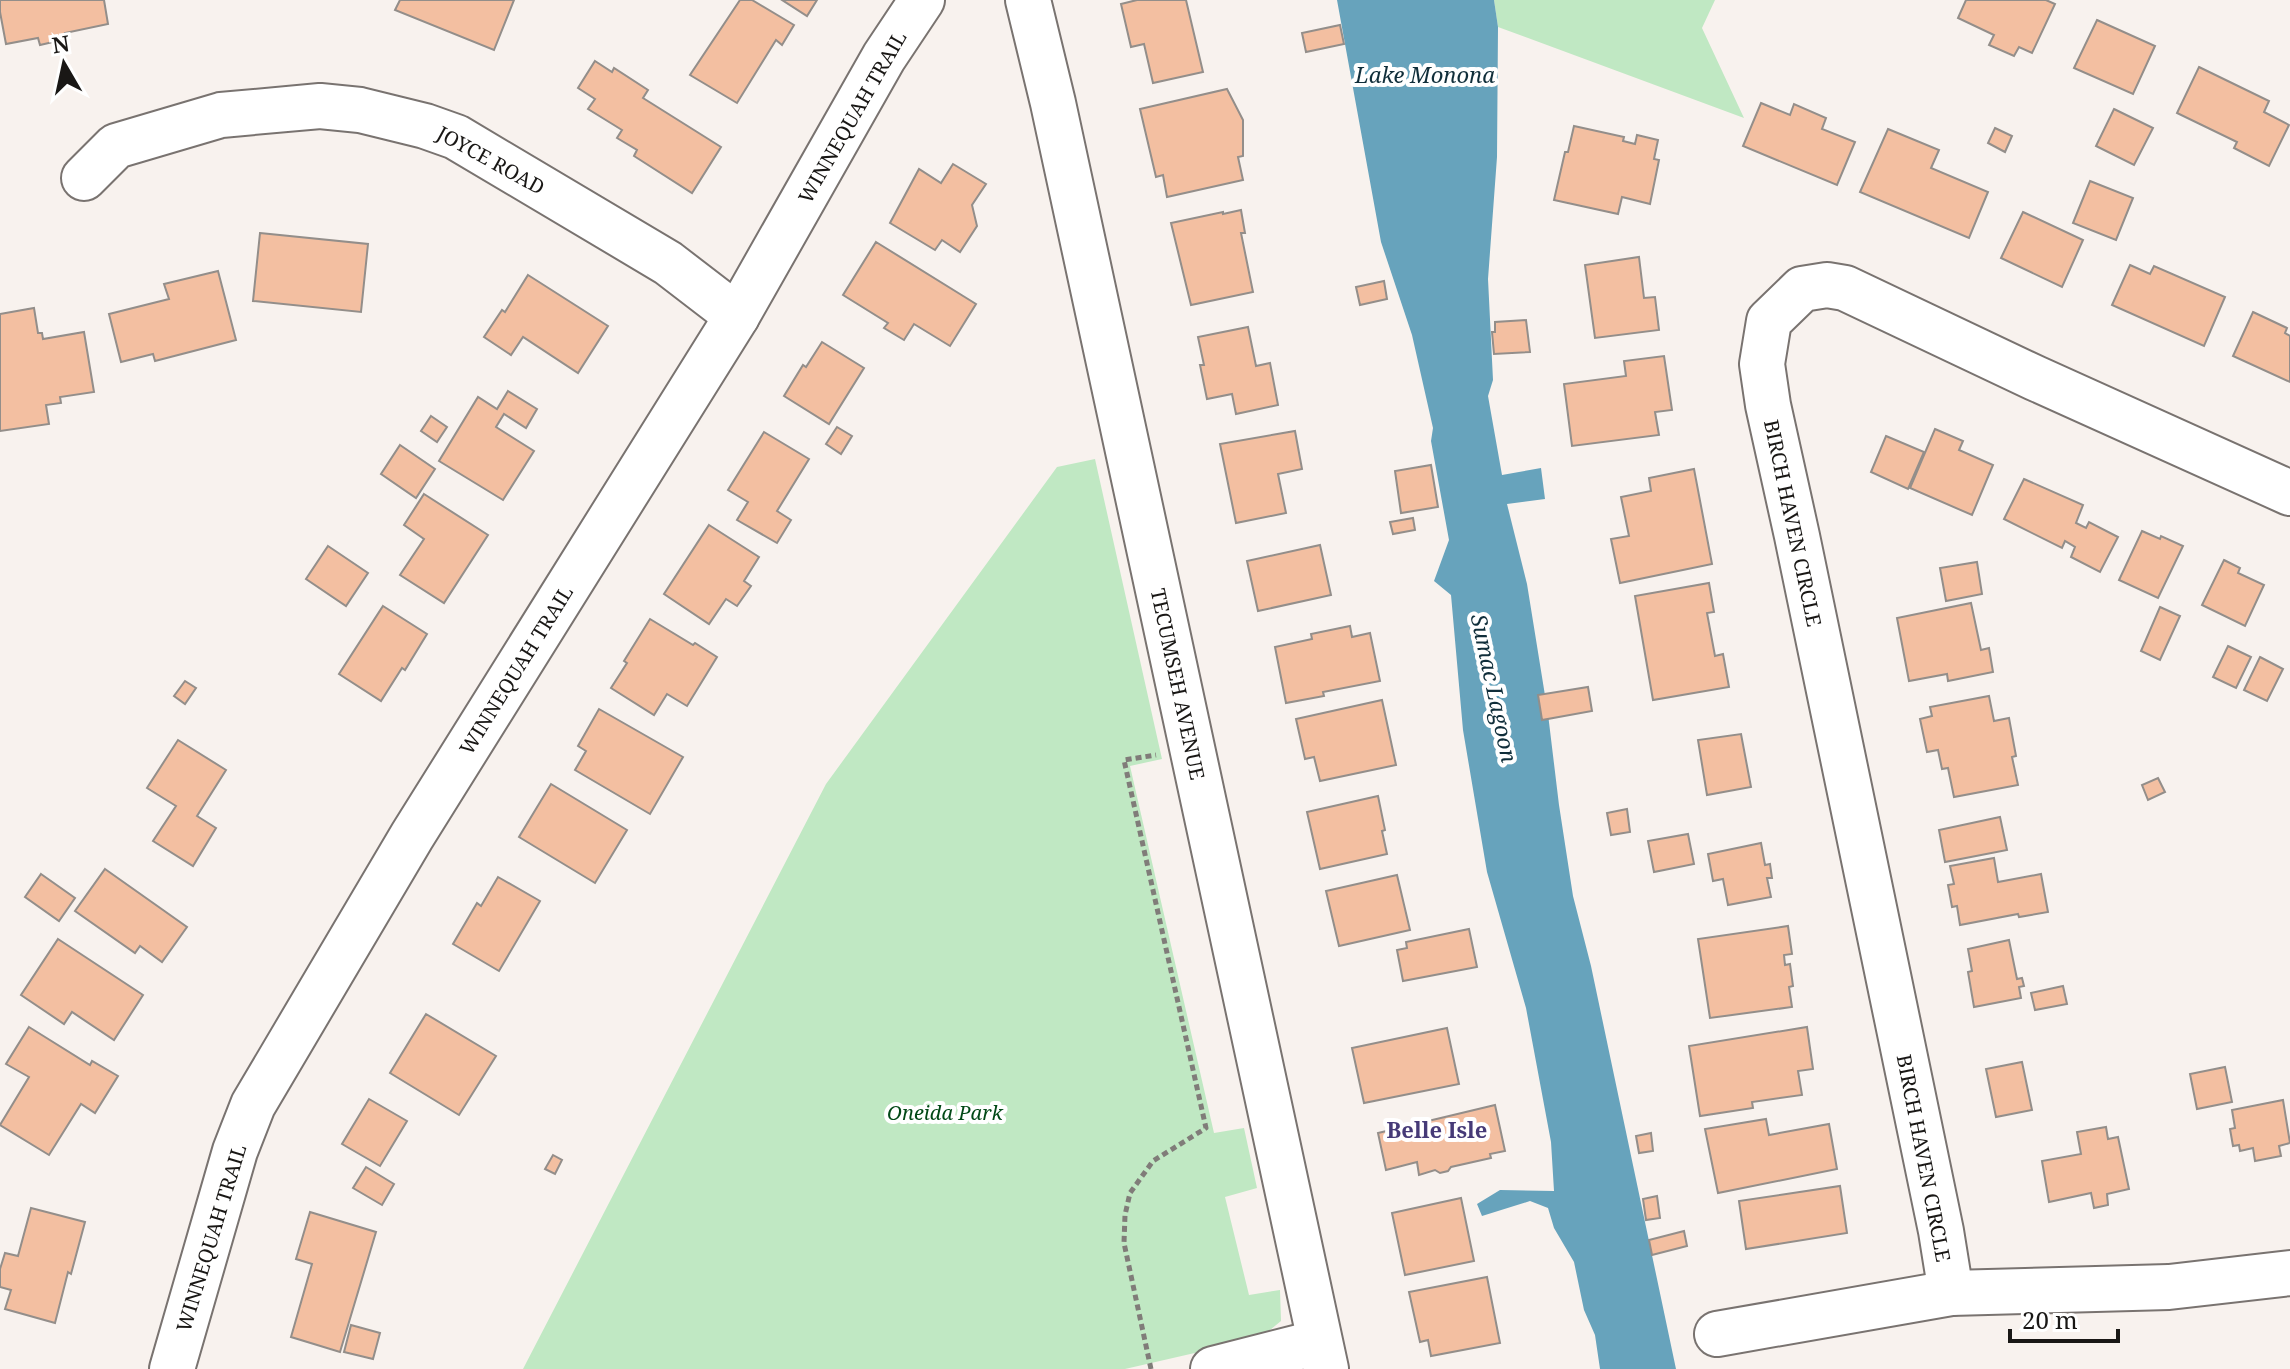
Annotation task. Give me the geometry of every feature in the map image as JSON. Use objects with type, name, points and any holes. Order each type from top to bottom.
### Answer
[{"type":"street","name":"WINNEQUAH TRAIL","points":[[172,1369],[235,1151],[253,1105],[420,823],[737,316],[884,57],[922,0]]},
{"type":"street","name":"TECUMSEH AVENUE","points":[[1028,0],[1063,149],[1322,1355]]},
{"type":"street","name":"JOYCE ROAD","points":[[84,178],[116,146],[221,115],[320,106],[360,110],[456,137],[668,263],[737,316]]},
{"type":"street","name":"BIRCH HAVEN CIRCLE","points":[[1951,1293],[1941,1231],[1768,405],[1762,364],[1769,321],[1802,289],[1827,285],[1845,288],[2290,493]]},
{"type":"street","points":[[1717,1334],[1951,1293],[2169,1287],[2290,1273]]},
{"type":"street","points":[[1213,1369],[1322,1355]]},
{"type":"path","points":[[1151,1369],[1124,1243],[1130,1193],[1153,1161],[1206,1128],[1124,760],[1157,755]]},
{"type":"green space","points":[[1494,0],[1715,0],[1702,28],[1744,118],[1498,27]]},
{"type":"green space","name":"Oneida Park","points":[[1095,459],[1162,759],[1130,766],[1214,1133],[1244,1128],[1257,1188],[1225,1197],[1249,1295],[1280,1290],[1281,1321],[1260,1338],[1125,1369],[523,1369],[826,784],[1057,467]]},
{"type":"water","name":"Lake Monona","points":[[1337,0],[1494,0],[1498,27],[1497,157],[1488,279],[1493,380],[1488,396],[1502,475],[1541,468],[1545,499],[1507,504],[1527,584],[1573,896],[1591,966],[1676,1369],[1600,1369],[1595,1335],[1584,1310],[1574,1262],[1554,1228],[1548,1208],[1530,1201],[1482,1216],[1477,1204],[1500,1190],[1554,1191],[1551,1142],[1526,1008],[1487,872],[1463,730],[1451,595],[1434,581],[1449,540],[1431,441],[1433,428],[1412,335],[1381,242]]},
{"type":"building","points":[[0,0],[104,0],[108,24],[65,33],[66,39],[40,45],[38,38],[6,44]]},
{"type":"building","points":[[400,0],[514,0],[494,50],[395,10]]},
{"type":"building","points":[[740,0],[752,0],[794,25],[782,45],[776,40],[737,103],[690,75]]},
{"type":"building","points":[[782,0],[817,0],[807,16]]},
{"type":"building","points":[[1137,0],[1186,0],[1203,72],[1153,83],[1144,44],[1131,47],[1121,4]]},
{"type":"building","points":[[1966,0],[2046,0],[2055,4],[2032,53],[2019,47],[2014,56],[1989,45],[1994,35],[1958,18]]},
{"type":"building","points":[[2097,20],[2155,46],[2133,94],[2074,68]]},
{"type":"building","points":[[1340,25],[1344,44],[1306,52],[1302,33]]},
{"type":"building","points":[[595,61],[612,72],[614,68],[648,90],[643,98],[721,147],[692,193],[634,156],[637,150],[617,138],[622,130],[588,109],[595,99],[578,88]]},
{"type":"building","points":[[2199,67],[2269,101],[2264,112],[2289,125],[2269,166],[2234,148],[2237,142],[2177,113]]},
{"type":"building","points":[[1227,89],[1243,120],[1243,156],[1238,157],[1243,180],[1167,197],[1163,175],[1156,177],[1140,109]]},
{"type":"building","points":[[1761,103],[1790,115],[1794,104],[1826,118],[1822,129],[1855,142],[1837,185],[1743,146]]},
{"type":"building","points":[[2114,109],[2153,128],[2134,165],[2096,146]]},
{"type":"building","points":[[1574,126],[1624,137],[1623,141],[1635,144],[1637,135],[1658,140],[1654,159],[1659,160],[1650,204],[1622,197],[1618,214],[1554,200]]},
{"type":"building","points":[[1995,128],[2012,136],[2005,152],[1988,143]]},
{"type":"building","points":[[1888,129],[1939,150],[1931,168],[1988,192],[1969,238],[1860,192]]},
{"type":"building","points":[[953,164],[986,184],[972,205],[977,226],[960,252],[942,240],[935,250],[890,223],[919,169],[941,183]]},
{"type":"building","points":[[2090,181],[2133,198],[2116,240],[2073,223]]},
{"type":"building","points":[[1241,210],[1245,233],[1241,233],[1253,292],[1191,305],[1171,223]]},
{"type":"building","points":[[2023,212],[2083,240],[2062,287],[2001,258]]},
{"type":"building","points":[[260,233],[368,244],[361,312],[253,301]]},
{"type":"building","points":[[876,242],[976,304],[950,346],[914,324],[904,340],[884,328],[888,323],[843,295]]},
{"type":"building","points":[[1639,257],[1644,298],[1655,297],[1659,330],[1595,338],[1585,265]]},
{"type":"building","points":[[2130,265],[2150,274],[2154,266],[2225,297],[2204,346],[2112,305]]},
{"type":"building","points":[[218,271],[236,340],[155,361],[153,354],[121,362],[109,314],[169,299],[164,284]]},
{"type":"building","points":[[528,275],[608,326],[578,373],[523,337],[511,355],[484,337],[502,310],[505,312]]},
{"type":"building","points":[[1384,281],[1387,299],[1360,305],[1356,287]]},
{"type":"building","points":[[34,308],[38,333],[42,333],[43,339],[84,332],[94,392],[60,397],[61,403],[46,405],[49,424],[0,431],[0,314]]},
{"type":"building","points":[[2253,312],[2287,328],[2285,333],[2290,336],[2290,382],[2233,356]]},
{"type":"building","points":[[1526,320],[1530,352],[1494,354],[1492,332],[1495,332],[1495,322]]},
{"type":"building","points":[[1248,327],[1256,366],[1270,363],[1278,405],[1236,414],[1232,394],[1207,399],[1198,337]]},
{"type":"building","points":[[822,342],[864,368],[829,424],[784,396]]},
{"type":"building","points":[[1664,356],[1672,410],[1655,412],[1659,435],[1572,446],[1564,384],[1626,376],[1624,361]]},
{"type":"building","points":[[508,391],[537,409],[526,428],[504,414],[496,427],[534,451],[503,500],[439,461],[478,397],[497,409]]},
{"type":"building","points":[[431,416],[447,427],[437,442],[421,431]]},
{"type":"building","points":[[837,427],[852,436],[841,454],[826,444]]},
{"type":"building","points":[[1935,429],[1963,441],[1959,450],[1993,465],[1972,515],[1910,488]]},
{"type":"building","points":[[1295,431],[1302,469],[1278,474],[1286,513],[1236,523],[1220,444]]},
{"type":"building","points":[[764,432],[809,459],[777,511],[791,520],[777,543],[737,520],[748,502],[728,490]]},
{"type":"building","points":[[1886,436],[1924,452],[1908,489],[1871,472]]},
{"type":"building","points":[[400,445],[435,469],[416,498],[381,474]]},
{"type":"building","points":[[1431,465],[1438,507],[1401,513],[1395,471]]},
{"type":"building","points":[[1694,469],[1712,564],[1620,583],[1611,539],[1629,536],[1621,497],[1651,491],[1649,478]]},
{"type":"building","points":[[2024,479],[2083,505],[2076,523],[2086,528],[2089,522],[2118,537],[2100,572],[2071,557],[2075,547],[2065,541],[2062,548],[2004,519]]},
{"type":"building","points":[[424,494],[488,535],[444,603],[400,575],[424,539],[404,525]]},
{"type":"building","points":[[1413,518],[1415,530],[1393,534],[1390,522]]},
{"type":"building","points":[[709,525],[759,557],[744,581],[751,586],[737,606],[726,599],[709,624],[664,594]]},
{"type":"building","points":[[2142,531],[2183,546],[2158,598],[2119,580]]},
{"type":"building","points":[[1320,545],[1331,595],[1258,611],[1247,561]]},
{"type":"building","points":[[328,546],[368,573],[346,606],[306,579]]},
{"type":"building","points":[[2224,560],[2240,568],[2238,573],[2264,585],[2245,626],[2202,605]]},
{"type":"building","points":[[1977,562],[1982,594],[1946,601],[1940,568]]},
{"type":"building","points":[[1709,583],[1714,612],[1707,613],[1715,656],[1723,654],[1729,687],[1653,700],[1635,596]]},
{"type":"building","points":[[1971,603],[1981,650],[1989,648],[1993,672],[1948,681],[1947,674],[1909,681],[1897,618]]},
{"type":"building","points":[[383,606],[427,634],[381,701],[339,674]]},
{"type":"building","points":[[2160,607],[2180,616],[2160,660],[2141,651]]},
{"type":"building","points":[[650,619],[717,657],[687,706],[667,694],[654,715],[611,688]]},
{"type":"building","points":[[1350,626],[1352,637],[1370,633],[1380,681],[1286,703],[1275,647],[1312,639],[1311,634]]},
{"type":"building","points":[[2228,646],[2251,657],[2236,688],[2213,677]]},
{"type":"building","points":[[2260,657],[2283,669],[2267,701],[2244,690]]},
{"type":"building","points":[[185,681],[196,688],[185,704],[174,696]]},
{"type":"building","points":[[1588,687],[1592,711],[1542,720],[1538,695]]},
{"type":"building","points":[[1989,696],[1994,721],[2009,718],[2018,785],[1954,797],[1948,768],[1942,769],[1938,750],[1927,752],[1920,719],[1932,716],[1930,707]]},
{"type":"building","points":[[1382,700],[1396,765],[1320,781],[1314,757],[1305,759],[1296,719]]},
{"type":"building","points":[[599,709],[683,757],[650,814],[575,770],[586,751],[578,746]]},
{"type":"building","points":[[1741,734],[1751,787],[1707,795],[1698,740]]},
{"type":"building","points":[[178,740],[226,770],[197,816],[216,828],[193,866],[153,841],[176,806],[147,788]]},
{"type":"building","points":[[2158,778],[2165,792],[2148,800],[2142,785]]},
{"type":"building","points":[[551,784],[627,830],[595,883],[519,837]]},
{"type":"building","points":[[1378,796],[1387,854],[1320,869],[1307,812]]},
{"type":"building","points":[[1627,809],[1630,832],[1611,835],[1607,813]]},
{"type":"building","points":[[2000,817],[2007,850],[1945,862],[1939,830]]},
{"type":"building","points":[[1688,834],[1694,864],[1654,872],[1648,841]]},
{"type":"building","points":[[1761,843],[1765,865],[1770,864],[1772,878],[1767,878],[1771,897],[1728,905],[1723,879],[1713,881],[1708,854]]},
{"type":"building","points":[[1994,858],[1998,882],[2041,874],[2048,912],[2019,917],[2018,914],[1960,925],[1957,906],[1952,907],[1948,885],[1954,884],[1950,866]]},
{"type":"building","points":[[105,869],[187,927],[162,962],[140,946],[135,953],[75,911]]},
{"type":"building","points":[[41,874],[75,898],[59,921],[25,897]]},
{"type":"building","points":[[1397,875],[1410,930],[1339,946],[1326,891]]},
{"type":"building","points":[[498,877],[540,901],[499,971],[453,944],[477,903],[481,906]]},
{"type":"building","points":[[1788,926],[1792,954],[1784,955],[1785,965],[1790,964],[1792,1007],[1710,1018],[1698,939]]},
{"type":"building","points":[[1469,929],[1477,967],[1403,981],[1397,950],[1407,948],[1406,942]]},
{"type":"building","points":[[58,939],[143,995],[114,1040],[72,1012],[64,1024],[21,995]]},
{"type":"building","points":[[2009,940],[2017,979],[2022,978],[2024,986],[2019,987],[2021,998],[1974,1007],[1968,949]]},
{"type":"building","points":[[2063,986],[2067,1004],[2035,1010],[2031,993]]},
{"type":"building","points":[[426,1014],[496,1056],[459,1115],[390,1073]]},
{"type":"building","points":[[29,1027],[90,1065],[92,1061],[118,1076],[95,1113],[81,1104],[49,1155],[0,1125],[29,1077],[6,1064]]},
{"type":"building","points":[[1807,1027],[1813,1069],[1798,1071],[1802,1095],[1752,1102],[1753,1108],[1700,1116],[1689,1046]]},
{"type":"building","points":[[1447,1028],[1459,1084],[1364,1103],[1352,1048]]},
{"type":"building","points":[[2022,1062],[2032,1110],[1996,1117],[1986,1069]]},
{"type":"building","points":[[2225,1067],[2232,1102],[2197,1109],[2190,1074]]},
{"type":"building","points":[[369,1099],[407,1121],[380,1166],[342,1144]]},
{"type":"building","points":[[2283,1100],[2290,1143],[2279,1146],[2281,1156],[2255,1161],[2253,1148],[2240,1151],[2239,1145],[2233,1146],[2230,1129],[2235,1128],[2232,1110]]},
{"type":"building","points":[[1495,1105],[1505,1151],[1440,1173],[1435,1170],[1419,1175],[1417,1162],[1386,1170],[1378,1133]]},
{"type":"building","points":[[1766,1119],[1769,1135],[1829,1124],[1837,1169],[1718,1193],[1705,1129]]},
{"type":"building","points":[[2106,1127],[2108,1139],[2118,1137],[2129,1189],[2107,1194],[2108,1205],[2094,1208],[2091,1193],[2049,1202],[2042,1161],[2081,1154],[2077,1132]]},
{"type":"building","points":[[1651,1133],[1653,1151],[1639,1153],[1636,1136]]},
{"type":"building","points":[[553,1155],[562,1160],[555,1174],[545,1169]]},
{"type":"building","points":[[366,1167],[394,1184],[382,1205],[353,1188]]},
{"type":"building","points":[[1840,1186],[1847,1233],[1746,1249],[1739,1201]]},
{"type":"building","points":[[1657,1196],[1660,1218],[1646,1220],[1643,1199]]},
{"type":"building","points":[[1461,1198],[1474,1261],[1405,1275],[1392,1213]]},
{"type":"building","points":[[31,1208],[85,1222],[55,1323],[5,1309],[11,1290],[0,1287],[0,1269],[5,1253],[18,1256]]},
{"type":"building","points":[[310,1212],[376,1232],[340,1352],[291,1337],[312,1264],[296,1259]]},
{"type":"building","points":[[1684,1231],[1687,1246],[1652,1255],[1649,1240]]},
{"type":"building","points":[[1487,1277],[1500,1343],[1431,1356],[1428,1340],[1420,1342],[1409,1292]]},
{"type":"building","points":[[351,1325],[380,1333],[373,1359],[344,1352]]},
{"type":"district","name":"Belle Isle","points":[[1437,1129]]},
{"type":"water label","name":"Sumac Lagoon","points":[[1495,688]]}]
